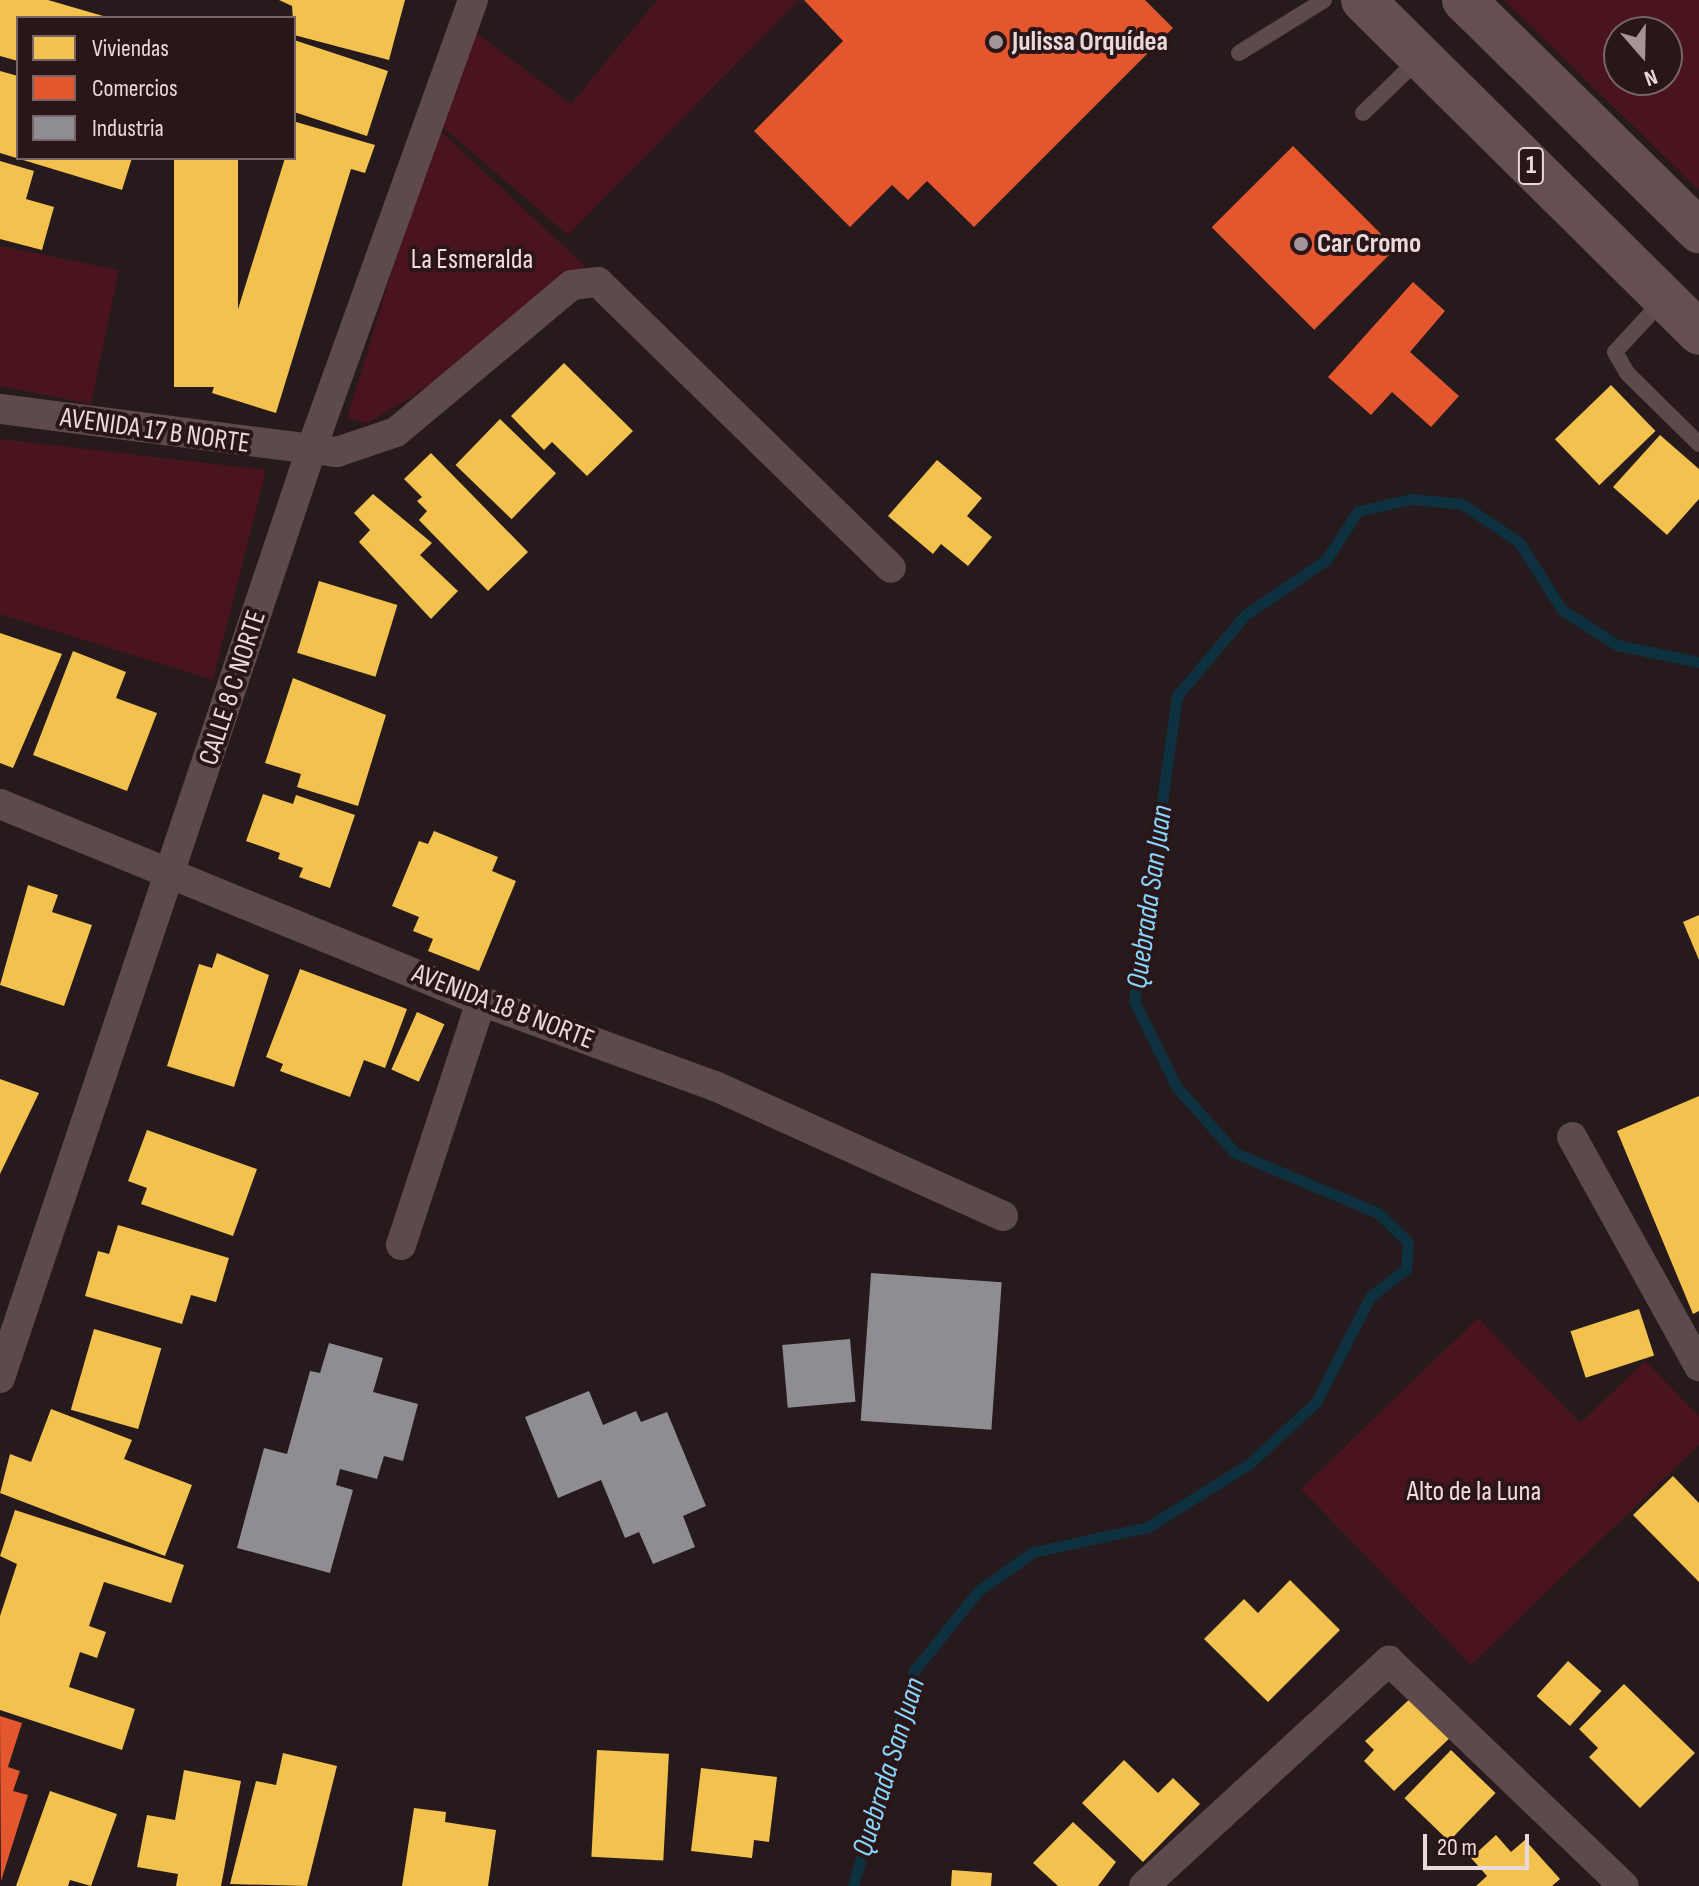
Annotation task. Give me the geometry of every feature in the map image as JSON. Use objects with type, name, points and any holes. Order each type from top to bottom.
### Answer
[{"type":"highway","name":"1","points":[[1363,0],[1699,333]]},
{"type":"highway","points":[[1464,0],[1699,231]]},
{"type":"street","name":"CALLE 8 C NORTE","points":[[0,1378],[172,875],[310,453],[473,0]]},
{"type":"street","name":"AVENIDA 17 B NORTE","points":[[0,409],[310,453],[337,452],[396,432],[572,285],[598,282],[891,568]]},
{"type":"street","name":"AVENIDA 18 B NORTE","points":[[0,804],[481,1001],[715,1086],[1003,1216]]},
{"type":"street","points":[[401,1245],[481,1001]]},
{"type":"street","points":[[1572,1137],[1699,1366]]},
{"type":"street","points":[[1144,1886],[1389,1661],[1624,1886]]},
{"type":"lane","points":[[1239,53],[1324,0]]},
{"type":"lane","points":[[1363,113],[1421,57]]},
{"type":"lane","points":[[1665,299],[1615,352],[1627,373],[1699,444]]},
{"type":"green space","points":[[657,0],[799,0],[568,235],[438,123],[475,32],[571,104]]},
{"type":"green space","points":[[1504,0],[1699,0],[1699,190]]},
{"type":"green space","name":"La Esmeralda","points":[[436,127],[585,266],[415,395],[367,423],[347,418]]},
{"type":"green space","points":[[0,246],[119,270],[91,404],[0,386]]},
{"type":"green space","points":[[0,439],[266,470],[213,680],[0,614]]},
{"type":"green space","name":"Alto de la Luna","points":[[1478,1318],[1580,1423],[1645,1361],[1699,1416],[1699,1445],[1471,1665],[1301,1489]]},
{"type":"building: Viviendas","points":[[0,0],[48,0],[103,16],[16,16],[16,60],[0,56]]},
{"type":"building: Viviendas","points":[[279,0],[405,0],[389,60],[296,36],[296,16],[293,16],[292,6]]},
{"type":"building: Viviendas","points":[[296,41],[388,71],[367,136],[296,113]]},
{"type":"building: Viviendas","points":[[0,71],[16,75],[16,158],[0,153]]},
{"type":"building: Viviendas","points":[[296,122],[375,145],[365,173],[351,169],[276,413],[212,393],[284,160],[296,160]]},
{"type":"building: Viviendas","points":[[23,160],[131,160],[122,190]]},
{"type":"building: Viviendas","points":[[174,160],[238,160],[238,387],[174,387]]},
{"type":"building: Viviendas","points":[[0,161],[34,171],[26,199],[54,207],[42,250],[0,239]]},
{"type":"building: Viviendas","points":[[564,363],[633,431],[587,476],[552,442],[544,450],[511,416]]},
{"type":"building: Viviendas","points":[[1611,385],[1655,431],[1599,485],[1555,439]]},
{"type":"building: Viviendas","points":[[500,419],[556,473],[512,519],[456,465]]},
{"type":"building: Viviendas","points":[[1660,435],[1699,469],[1699,499],[1667,535],[1613,487]]},
{"type":"building: Viviendas","points":[[431,453],[528,552],[488,591],[419,520],[427,511],[417,501],[422,497],[404,479]]},
{"type":"building: Viviendas","points":[[937,460],[982,498],[967,516],[992,537],[968,566],[941,544],[933,554],[888,516]]},
{"type":"building: Viviendas","points":[[373,494],[432,543],[420,555],[458,591],[431,619],[359,542],[370,530],[354,513]]},
{"type":"building: Viviendas","points":[[319,581],[397,605],[375,677],[297,653]]},
{"type":"building: Viviendas","points":[[0,633],[62,654],[13,768],[0,763]]},
{"type":"building: Viviendas","points":[[73,651],[126,672],[116,698],[157,713],[127,791],[33,755]]},
{"type":"building: Viviendas","points":[[293,678],[386,715],[358,806],[297,787],[301,774],[265,763]]},
{"type":"building: Viviendas","points":[[263,794],[293,804],[296,795],[355,815],[330,888],[299,877],[303,868],[278,859],[280,853],[246,841]]},
{"type":"building: Viviendas","points":[[434,831],[498,857],[492,871],[516,881],[479,971],[428,951],[433,939],[413,931],[419,917],[392,906],[419,841],[428,844]]},
{"type":"building: Viviendas","points":[[28,885],[58,895],[52,912],[92,925],[64,1006],[0,985]]},
{"type":"building: Viviendas","points":[[1699,915],[1699,960],[1683,922]]},
{"type":"building: Viviendas","points":[[217,953],[269,975],[234,1087],[167,1066],[199,964],[212,968]]},
{"type":"building: Viviendas","points":[[300,969],[407,1009],[385,1068],[364,1060],[350,1097],[280,1071],[283,1064],[266,1057]]},
{"type":"building: Viviendas","points":[[417,1012],[444,1024],[419,1082],[391,1070]]},
{"type":"building: Viviendas","points":[[0,1079],[39,1093],[0,1174]]},
{"type":"building: Viviendas","points":[[1699,1096],[1699,1311],[1693,1314],[1617,1131]]},
{"type":"building: Viviendas","points":[[147,1130],[257,1169],[233,1236],[141,1204],[147,1188],[128,1181]]},
{"type":"building: Viviendas","points":[[118,1225],[229,1258],[216,1302],[191,1295],[182,1324],[85,1296],[98,1251],[109,1254]]},
{"type":"building: Viviendas","points":[[1639,1309],[1654,1356],[1586,1378],[1571,1331]]},
{"type":"building: Viviendas","points":[[94,1329],[161,1348],[138,1429],[71,1410]]},
{"type":"building: Viviendas","points":[[51,1409],[132,1440],[124,1459],[192,1485],[165,1556],[0,1493],[10,1454],[31,1462]]},
{"type":"building: Viviendas","points":[[1673,1476],[1699,1503],[1699,1582],[1633,1515]]},
{"type":"building: Viviendas","points":[[15,1510],[184,1565],[171,1603],[104,1582],[89,1626],[106,1632],[97,1658],[80,1652],[69,1687],[135,1709],[122,1750],[0,1710],[0,1616],[17,1564],[0,1556]]},
{"type":"building: Viviendas","points":[[1290,1580],[1340,1630],[1268,1702],[1204,1639],[1244,1599],[1258,1613]]},
{"type":"building: Viviendas","points":[[1568,1661],[1601,1691],[1570,1726],[1537,1696]]},
{"type":"building: Viviendas","points":[[1624,1684],[1695,1753],[1640,1808],[1589,1757],[1598,1748],[1579,1729]]},
{"type":"building: Viviendas","points":[[1414,1695],[1453,1735],[1394,1791],[1364,1761],[1374,1750],[1365,1741]]},
{"type":"building: Viviendas","points":[[597,1750],[669,1754],[663,1861],[591,1857]]},
{"type":"building: Viviendas","points":[[1451,1750],[1496,1793],[1449,1841],[1404,1798]]},
{"type":"building: Viviendas","points":[[283,1753],[337,1766],[307,1886],[230,1884],[256,1781],[276,1785]]},
{"type":"building: Viviendas","points":[[1124,1760],[1158,1793],[1173,1778],[1200,1804],[1143,1862],[1082,1803]]},
{"type":"building: Viviendas","points":[[701,1768],[777,1777],[769,1842],[754,1840],[752,1858],[691,1851]]},
{"type":"building: Viviendas","points":[[184,1770],[241,1781],[221,1886],[176,1886],[178,1874],[137,1867],[147,1815],[175,1820]]},
{"type":"building: Viviendas","points":[[50,1791],[117,1814],[91,1886],[70,1880],[68,1886],[16,1886]]},
{"type":"building: Viviendas","points":[[414,1808],[446,1812],[445,1822],[496,1830],[488,1886],[402,1886]]},
{"type":"building: Viviendas","points":[[1073,1822],[1116,1862],[1098,1886],[1058,1886],[1033,1863]]},
{"type":"building: Viviendas","points":[[1496,1835],[1511,1852],[1525,1840],[1560,1879],[1552,1886],[1476,1886],[1487,1876],[1471,1858]]},
{"type":"building: Viviendas","points":[[952,1870],[992,1873],[991,1886],[951,1886]]},
{"type":"building: Comercios","points":[[804,0],[1145,0],[1173,28],[974,227],[927,181],[908,200],[892,185],[850,227],[754,131],[843,41]]},
{"type":"building: Comercios","points":[[1293,146],[1396,249],[1314,330],[1212,227]]},
{"type":"building: Comercios","points":[[1413,282],[1445,311],[1410,352],[1459,396],[1431,427],[1392,392],[1371,415],[1328,377]]},
{"type":"building: Comercios","points":[[0,1716],[22,1723],[8,1767],[20,1771],[13,1791],[28,1795],[1,1881]]},
{"type":"building: Industria","points":[[871,1273],[1002,1282],[991,1430],[861,1421]]},
{"type":"building: Industria","points":[[850,1339],[855,1402],[788,1408],[782,1345]]},
{"type":"building: Industria","points":[[329,1343],[383,1358],[373,1392],[418,1404],[403,1461],[384,1456],[377,1479],[340,1469],[336,1485],[353,1490],[330,1573],[237,1548],[264,1448],[287,1454],[310,1371],[320,1373]]},
{"type":"building: Industria","points":[[589,1391],[603,1425],[636,1411],[641,1422],[667,1412],[706,1506],[683,1516],[695,1547],[653,1564],[639,1532],[625,1538],[601,1480],[558,1498],[525,1417]]},
{"type":"waterway","name":"Quebrada San Juan","points":[[853,1886],[914,1671],[978,1591],[1033,1552],[1148,1527],[1249,1464],[1316,1402],[1370,1297],[1406,1269],[1408,1242],[1378,1213],[1235,1153],[1176,1086],[1134,1001],[1177,696],[1245,615],[1326,560],[1358,511],[1411,499],[1462,504],[1519,542],[1562,610],[1617,645],[1699,662]]},
{"type":"place","name":"Julissa Orquídea","points":[[996,42]]},
{"type":"place","name":"Car Cromo","points":[[1301,244]]}]
